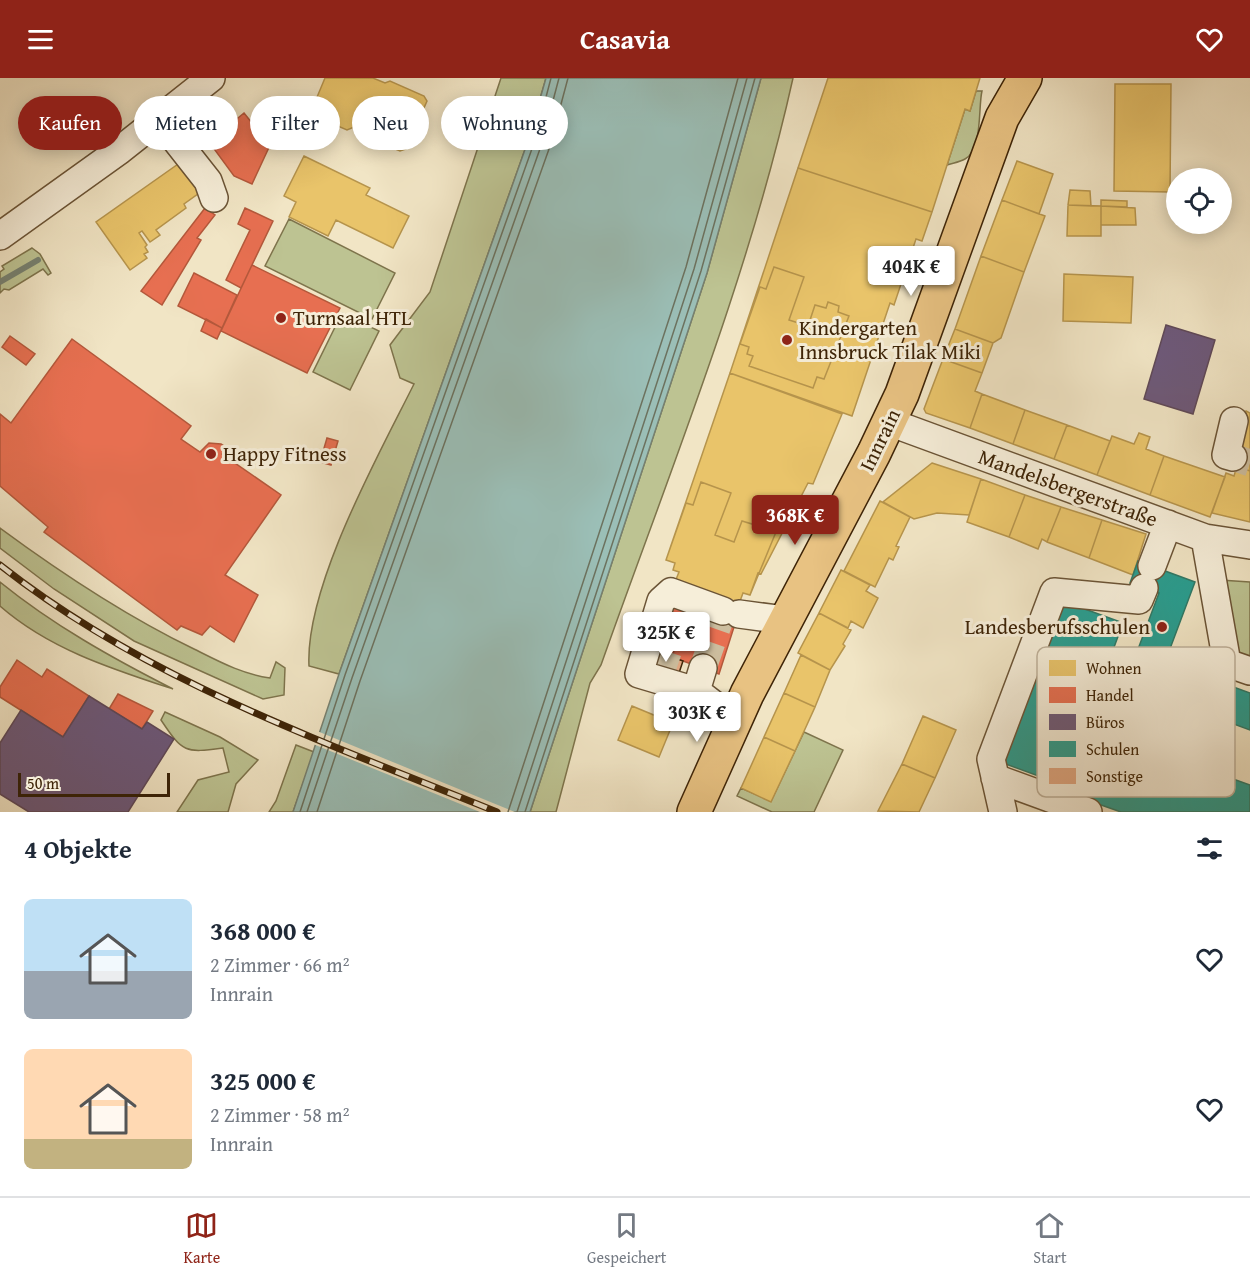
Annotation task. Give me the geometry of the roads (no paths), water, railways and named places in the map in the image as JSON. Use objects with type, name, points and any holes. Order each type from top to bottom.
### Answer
[{"type":"main road","name":"Innrain","points":[[1002,118],[1009,78]]},
{"type":"main road","name":"Innrain","points":[[694,812],[735,721],[785,620],[903,394],[1002,118],[1024,78]]},
{"type":"street","points":[[189,96],[211,78]]},
{"type":"street","points":[[0,236],[134,139]]},
{"type":"street","points":[[184,150],[208,181],[214,198]]},
{"type":"street","points":[[1233,457],[1226,455],[1234,421]]},
{"type":"street","name":"Mandelsbergerstraße","points":[[889,422],[1204,538],[1250,545]]},
{"type":"street","points":[[1003,812],[991,759],[1054,592],[1139,600],[1168,524]]},
{"type":"street","points":[[1204,538],[1224,647]]},
{"type":"street","points":[[735,721],[695,676],[639,674],[647,659],[661,602],[671,592],[731,612],[785,620]]},
{"type":"street","points":[[1235,666],[1250,671]]},
{"type":"street","points":[[995,778],[1037,793]]},
{"type":"street","points":[[1047,797],[1088,812]]},
{"type":"water","points":[[546,78],[761,78],[707,273],[530,812],[293,812],[339,674],[525,150],[568,150],[568,96],[541,96]]},
{"type":"waterway","points":[[0,282],[38,260]]},
{"type":"tunnel","points":[[1233,457],[1250,463]]},
{"type":"tunnel","points":[[703,668],[723,611],[739,614]]},
{"type":"tunnel","points":[[651,660],[680,670]]},
{"type":"railway","points":[[0,565],[57,606],[115,643],[177,676],[303,734],[497,812]]},
{"type":"place","name":"Turnsaal HTL","points":[[281,318]]},
{"type":"place","name":"Kindergarten Innsbruck Tilak Miki","points":[[787,340]]},
{"type":"place","name":"Happy Fitness","points":[[211,454]]},
{"type":"place","name":"Landesberufsschulen","points":[[1162,627]]}]
